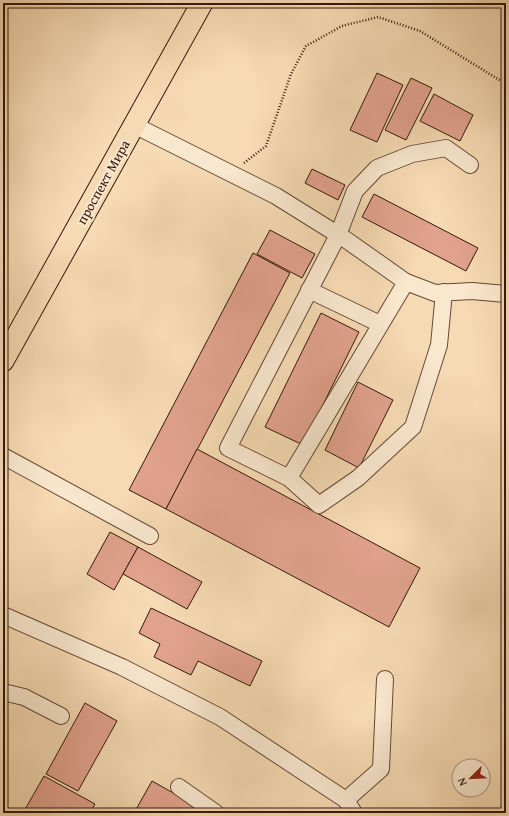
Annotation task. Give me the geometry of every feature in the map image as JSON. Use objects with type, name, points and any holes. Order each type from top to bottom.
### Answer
[{"type":"main road","name":"проспект Мира","points":[[3,361],[202,3]]},
{"type":"lane","points":[[134,125],[276,196],[338,235],[406,282],[435,292],[472,291],[506,294]]},
{"type":"lane","points":[[444,292],[439,345],[413,427],[358,478],[319,505],[289,478],[228,448],[338,235],[355,191],[377,168],[412,154],[446,148],[470,165]]},
{"type":"lane","points":[[289,478],[406,282]]},
{"type":"lane","points":[[309,290],[380,324]]},
{"type":"lane","points":[[3,456],[150,536]]},
{"type":"lane","points":[[3,615],[122,667],[220,718],[350,806],[381,769],[385,679]]},
{"type":"lane","points":[[3,692],[24,697],[61,716]]},
{"type":"lane","points":[[179,787],[216,813]]},
{"type":"path","points":[[231,174],[266,146],[291,74],[306,46],[342,26],[378,17],[420,31],[506,84]]},
{"type":"building","points":[[377,73],[403,85],[377,142],[350,130]]},
{"type":"building","points":[[411,78],[432,88],[406,140],[385,130]]},
{"type":"building","points":[[434,94],[473,115],[460,141],[420,121]]},
{"type":"building","points":[[312,169],[345,185],[338,200],[305,183]]},
{"type":"building","points":[[374,194],[478,248],[466,271],[362,217]]},
{"type":"building","points":[[270,230],[315,254],[302,278],[257,254]]},
{"type":"building","points":[[253,253],[290,273],[166,509],[129,490]]},
{"type":"building","points":[[321,313],[359,332],[303,445],[265,427]]},
{"type":"building","points":[[358,382],[393,400],[359,468],[325,450]]},
{"type":"building","points":[[197,449],[420,568],[389,627],[166,509]]},
{"type":"building","points":[[110,532],[138,547],[114,590],[87,574]]},
{"type":"building","points":[[138,547],[202,582],[187,609],[123,574]]},
{"type":"building","points":[[151,608],[262,661],[250,686],[198,661],[191,675],[154,657],[160,644],[139,633]]},
{"type":"building","points":[[85,703],[117,721],[78,791],[46,774]]},
{"type":"building","points":[[44,776],[95,804],[90,813],[23,813]]},
{"type":"building","points":[[152,781],[207,812],[134,813]]}]
